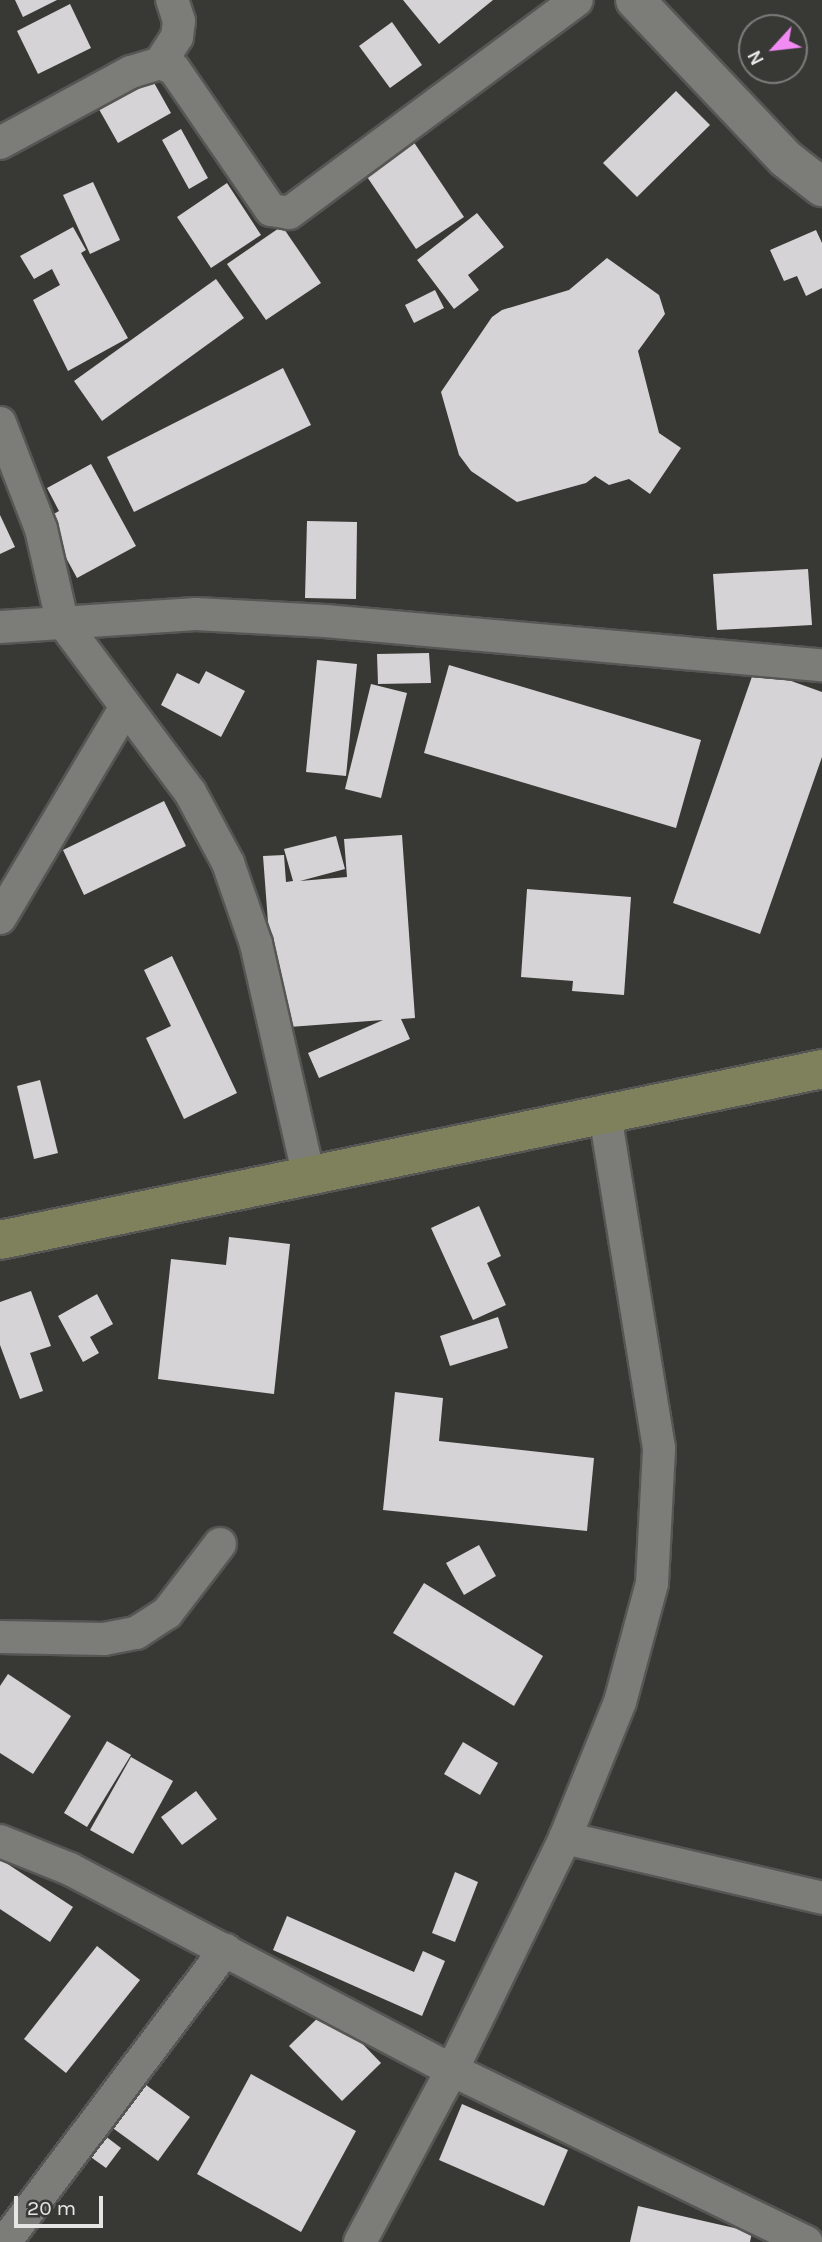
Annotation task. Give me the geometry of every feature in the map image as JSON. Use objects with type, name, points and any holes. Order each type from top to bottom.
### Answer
[{"type":"main road","points":[[0,1240],[822,1069]]},
{"type":"street","points":[[0,143],[131,72],[160,63],[177,37],[179,21],[172,0]]},
{"type":"street","points":[[160,63],[174,69],[271,210],[289,213],[577,0]]},
{"type":"street","points":[[635,0],[786,159],[822,187]]},
{"type":"street","points":[[0,424],[41,529],[62,621],[190,792],[228,863],[256,944],[308,1174]]},
{"type":"street","points":[[0,627],[197,614],[325,621],[822,665]]},
{"type":"street","points":[[0,918],[125,708]]},
{"type":"street","points":[[360,2242],[452,2070],[565,1838],[620,1702],[652,1583],[659,1448],[605,1113]]},
{"type":"street","points":[[0,1637],[104,1639],[136,1633],[167,1613],[220,1544]]},
{"type":"street","points":[[565,1838],[822,1898]]},
{"type":"street","points":[[0,1841],[70,1869],[452,2070],[806,2242]]},
{"type":"street","points":[[5,2242],[225,1950]]},
{"type":"street","points":[[815,2242],[822,2223]]},
{"type":"building","points":[[15,0],[57,0],[23,17]]},
{"type":"building","points":[[403,0],[493,0],[439,44]]},
{"type":"building","points":[[70,4],[91,48],[38,74],[17,31]]},
{"type":"building","points":[[392,22],[422,65],[390,88],[359,46]]},
{"type":"building","points":[[140,58],[171,113],[118,143],[87,88]]},
{"type":"building","points":[[676,91],[710,125],[637,197],[603,163]]},
{"type":"building","points":[[181,129],[208,178],[189,189],[162,140]]},
{"type":"building","points":[[407,132],[464,217],[416,249],[359,165]]},
{"type":"building","points":[[93,182],[120,240],[90,254],[63,195]]},
{"type":"building","points":[[227,183],[261,235],[211,268],[177,217]]},
{"type":"building","points":[[477,213],[504,247],[468,275],[479,290],[454,309],[417,260]]},
{"type":"building","points":[[282,226],[321,283],[266,320],[227,264]]},
{"type":"building","points":[[73,227],[86,250],[81,253],[128,338],[68,371],[33,300],[60,285],[52,269],[34,279],[20,256]]},
{"type":"building","points":[[816,230],[822,243],[822,288],[806,296],[797,276],[784,281],[770,250]]},
{"type":"building","points":[[607,258],[659,295],[665,314],[638,351],[659,433],[681,448],[650,494],[629,479],[609,485],[595,476],[586,483],[517,502],[471,471],[459,455],[441,392],[492,317],[502,310],[569,290]]},
{"type":"building","points":[[216,279],[244,318],[102,421],[74,381]]},
{"type":"building","points":[[435,290],[444,308],[414,323],[405,305]]},
{"type":"building","points":[[283,368],[311,425],[134,512],[107,457]]},
{"type":"building","points":[[91,464],[136,546],[77,578],[45,519],[59,511],[47,488]]},
{"type":"building","points":[[0,515],[15,547],[0,554]]},
{"type":"building","points":[[307,521],[357,522],[356,599],[305,598]]},
{"type":"building","points":[[808,569],[812,625],[717,630],[713,574]]},
{"type":"building","points":[[429,653],[431,683],[378,684],[377,654]]},
{"type":"building","points":[[317,660],[357,664],[346,776],[306,772]]},
{"type":"building","points":[[449,665],[701,740],[676,828],[424,753]]},
{"type":"building","points":[[755,668],[822,692],[822,757],[760,934],[673,903]]},
{"type":"building","points":[[206,671],[245,691],[221,737],[161,705],[177,673],[199,684]]},
{"type":"building","points":[[371,684],[407,693],[381,798],[345,789]]},
{"type":"building","points":[[164,801],[186,846],[84,895],[63,850]]},
{"type":"building","points":[[402,835],[415,1018],[401,1019],[410,1039],[319,1078],[308,1053],[383,1020],[276,1028],[263,856],[284,855],[286,882],[293,881],[284,849],[336,836],[345,869],[300,881],[347,877],[344,839]]},
{"type":"building","points":[[527,889],[631,897],[624,995],[572,991],[573,981],[521,977]]},
{"type":"building","points":[[172,956],[237,1093],[184,1119],[146,1038],[171,1026],[144,970]]},
{"type":"building","points":[[40,1080],[58,1153],[34,1159],[17,1086]]},
{"type":"building","points":[[479,1206],[501,1256],[487,1263],[506,1305],[473,1320],[431,1228]]},
{"type":"building","points":[[229,1237],[290,1244],[274,1394],[158,1379],[171,1259],[226,1265]]},
{"type":"building","points":[[31,1291],[51,1346],[30,1353],[43,1391],[20,1399],[0,1345],[0,1302]]},
{"type":"building","points":[[97,1294],[113,1324],[90,1337],[99,1353],[83,1362],[58,1316]]},
{"type":"building","points":[[498,1317],[508,1348],[450,1366],[440,1336]]},
{"type":"building","points":[[395,1392],[443,1398],[439,1441],[594,1458],[587,1531],[383,1510]]},
{"type":"building","points":[[479,1545],[496,1576],[464,1595],[446,1563]]},
{"type":"building","points":[[424,1583],[543,1656],[514,1706],[393,1633]]},
{"type":"building","points":[[8,1674],[71,1716],[33,1774],[0,1753],[0,1686]]},
{"type":"building","points":[[107,1741],[131,1755],[87,1827],[64,1813]]},
{"type":"building","points":[[463,1742],[498,1763],[480,1795],[444,1774]]},
{"type":"building","points":[[131,1757],[173,1781],[133,1854],[90,1830]]},
{"type":"building","points":[[196,1791],[217,1819],[182,1845],[161,1817]]},
{"type":"building","points":[[0,1859],[73,1907],[50,1942],[0,1909]]},
{"type":"building","points":[[455,1872],[478,1882],[455,1942],[432,1933]]},
{"type":"building","points":[[287,1916],[414,1972],[423,1951],[445,1961],[422,2016],[273,1950]]},
{"type":"building","points":[[97,1946],[140,1980],[66,2073],[24,2039]]},
{"type":"building","points":[[328,2008],[381,2063],[342,2101],[289,2046]]},
{"type":"building","points":[[131,2074],[190,2117],[158,2161],[99,2118]]},
{"type":"building","points":[[251,2074],[356,2131],[301,2232],[197,2174]]},
{"type":"building","points":[[462,2104],[568,2150],[544,2206],[439,2160]]},
{"type":"building","points":[[96,2129],[121,2148],[106,2168],[81,2150]]},
{"type":"building","points":[[638,2206],[752,2232],[750,2242],[630,2242]]}]
